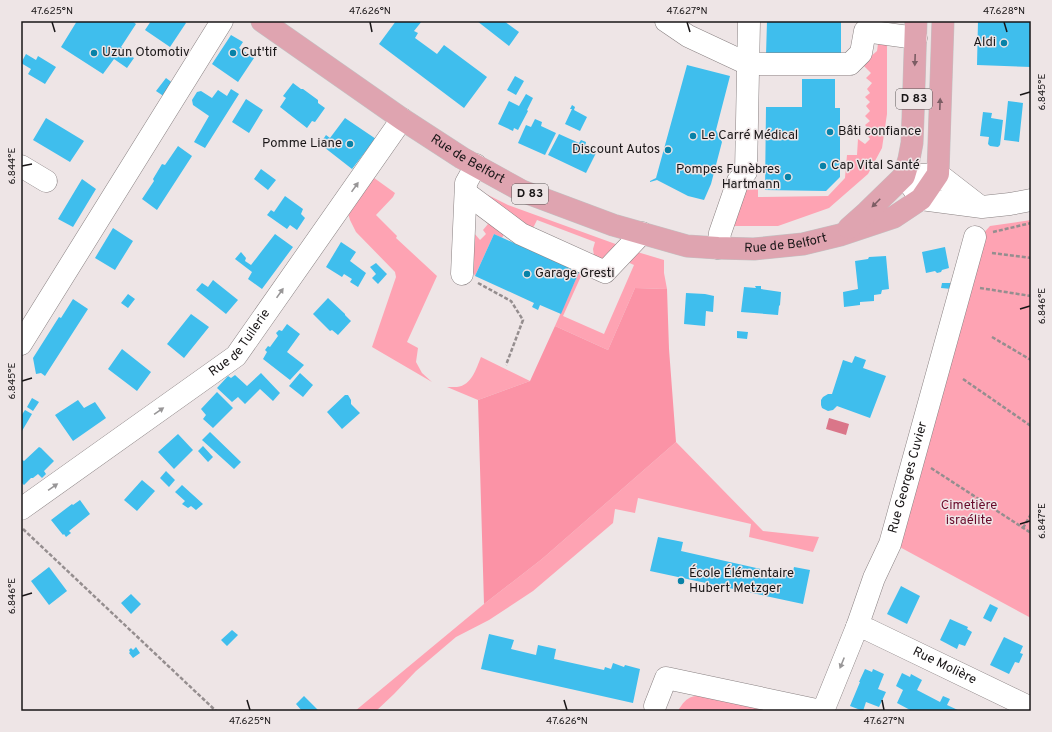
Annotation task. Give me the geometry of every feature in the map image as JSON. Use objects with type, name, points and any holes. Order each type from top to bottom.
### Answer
[{"type":"main road","name":"Rue de Belfort","points":[[262,21],[402,119],[462,158],[522,190],[613,225],[687,246],[718,248],[754,249],[794,246],[840,235]]},
{"type":"main road","name":"D 83","points":[[840,235],[894,217],[921,199],[938,174],[943,21]]},
{"type":"main road","name":"D 83","points":[[840,235],[867,212],[904,176],[912,143],[916,30]]},
{"type":"street","points":[[21,344],[222,21]]},
{"type":"street","points":[[666,21],[688,36],[748,64],[850,64],[861,52],[865,31],[916,30]]},
{"type":"street","points":[[718,248],[720,233],[738,181],[746,172],[749,21]]},
{"type":"street","name":"Rue de Tuilerie","points":[[21,509],[236,356],[402,119]]},
{"type":"street","points":[[462,274],[466,184],[476,165]]},
{"type":"street","points":[[21,166],[46,181]]},
{"type":"street","points":[[904,176],[938,174],[979,206]]},
{"type":"street","points":[[904,176],[921,199],[982,207],[1031,200]]},
{"type":"street","points":[[466,193],[521,234],[605,272],[642,234]]},
{"type":"street","name":"Rue Georges Cuvier","points":[[822,711],[857,626],[874,578],[890,544],[984,241]]},
{"type":"street","name":"Rue Molière","points":[[857,626],[869,630],[1031,708]]},
{"type":"street","points":[[655,706],[666,678],[822,711]]},
{"type":"path","points":[[984,241],[1031,223]]},
{"type":"path","points":[[984,241],[1031,258]]},
{"type":"path","points":[[462,274],[511,301],[523,320],[506,364]]},
{"type":"path","points":[[976,288],[1031,296]]},
{"type":"path","points":[[992,337],[1031,360]]},
{"type":"path","points":[[963,379],[1031,426]]},
{"type":"path","points":[[930,467],[1031,533]]},
{"type":"path","points":[[1023,528],[1031,514]]},
{"type":"path","points":[[21,528],[216,711]]},
{"type":"green space","points":[[878,44],[887,44],[887,114],[882,148],[868,174],[829,208],[778,226],[733,226],[746,190],[758,189],[758,197],[828,196],[845,178],[847,155],[857,155],[858,139],[865,144],[870,139],[866,134],[869,129],[865,125],[870,121],[865,116],[870,111],[866,106],[870,102],[865,97],[870,93],[867,89],[872,83],[866,78],[871,73],[862,64],[877,51]]},
{"type":"green space","points":[[370,175],[395,193],[376,215],[397,236],[396,238],[437,276],[407,342],[418,348],[416,362],[422,373],[432,382],[372,347],[396,277],[395,272],[356,232],[347,210]]},
{"type":"green space","points":[[480,191],[508,205],[621,246],[606,258],[599,258],[594,256],[593,249],[595,242],[537,220],[531,232]]},
{"type":"green space","points":[[477,212],[505,232],[502,238],[494,234],[475,276],[470,266],[474,233],[480,240],[486,234],[483,230],[488,224]]},
{"type":"green space","name":"Cimetière israélite","points":[[1031,220],[1031,618],[896,545],[980,237],[990,226]]},
{"type":"green space","points":[[634,251],[664,260],[664,273],[667,289],[635,288],[608,350],[555,326],[579,272],[582,274],[563,316],[604,334],[634,265],[623,260]]},
{"type":"green space","points":[[481,357],[530,381],[478,400],[447,387],[462,386],[470,380]]},
{"type":"green space","points":[[676,442],[763,531],[819,537],[813,552],[749,537],[751,524],[638,498],[635,513],[615,509],[613,523],[533,591],[489,620],[456,637],[416,671],[376,711],[355,711],[484,604],[542,559]]},
{"type":"green space","points":[[703,695],[777,711],[678,711],[688,699],[694,696]]},
{"type":"shaded area","points":[[635,288],[667,289],[669,349],[676,442],[542,559],[484,604],[478,400],[530,381],[555,326],[608,350]]},
{"type":"shaded area","points":[[829,418],[849,424],[846,435],[826,429]]},
{"type":"building","name":"Uzun Otomotiv","points":[[77,21],[132,21],[136,24],[121,47],[130,53],[129,55],[134,58],[127,68],[114,59],[103,74],[61,47]]},
{"type":"building","points":[[151,21],[184,21],[186,23],[170,47],[145,30]]},
{"type":"building","points":[[396,21],[422,21],[414,31],[418,33],[415,38],[437,54],[444,45],[487,77],[464,108],[379,44]]},
{"type":"building","points":[[477,21],[504,21],[519,32],[509,46]]},
{"type":"building","points":[[767,21],[841,21],[841,55],[766,55]]},
{"type":"building","name":"Aldi","points":[[978,21],[1031,21],[1031,67],[977,65]]},
{"type":"building","name":"Cut'tif","points":[[231,35],[243,42],[239,48],[254,58],[238,82],[212,64]]},
{"type":"building","points":[[26,54],[36,60],[38,56],[56,67],[45,84],[28,74],[31,69],[21,63]]},
{"type":"building","name":"Le Carré Médical","points":[[687,65],[730,76],[716,130],[722,142],[711,184],[704,200],[688,196],[657,180],[650,182],[656,178]]},
{"type":"building","points":[[515,76],[524,81],[516,95],[507,90]]},
{"type":"building","points":[[166,78],[174,84],[165,97],[156,91]]},
{"type":"building","points":[[802,79],[835,79],[835,108],[840,108],[840,177],[826,191],[765,190],[766,107],[802,107]]},
{"type":"building","points":[[293,83],[318,100],[318,103],[325,108],[315,122],[312,121],[307,128],[280,107],[286,98],[283,96]]},
{"type":"building","points":[[231,89],[239,94],[205,148],[194,142],[209,116],[193,105],[192,100],[197,92],[201,91],[212,98],[218,90],[227,96]]},
{"type":"building","points":[[526,94],[533,98],[518,130],[514,128],[513,131],[498,124],[509,101],[519,106]]},
{"type":"building","points":[[246,99],[263,110],[249,133],[232,122]]},
{"type":"building","points":[[1008,101],[1023,103],[1019,142],[1004,140]]},
{"type":"building","points":[[572,105],[575,107],[574,110],[587,117],[580,131],[565,124],[572,109],[570,109]]},
{"type":"building","points":[[983,112],[992,113],[991,118],[1003,120],[1000,145],[998,147],[990,146],[988,144],[989,137],[980,136]]},
{"type":"building","points":[[46,118],[84,141],[70,162],[33,140]]},
{"type":"building","points":[[345,118],[376,139],[352,169],[320,144],[326,135],[330,138]]},
{"type":"building","points":[[535,119],[542,122],[541,126],[556,133],[545,155],[518,143],[526,125],[531,127]]},
{"type":"building","points":[[559,134],[579,143],[581,140],[586,142],[585,146],[597,151],[586,173],[548,155]]},
{"type":"building","points":[[178,146],[192,156],[157,210],[142,199],[154,181],[153,179],[162,164],[165,165]]},
{"type":"building","points":[[261,169],[276,180],[268,190],[254,179]]},
{"type":"building","points":[[82,179],[96,189],[73,227],[58,219]]},
{"type":"building","points":[[747,182],[756,182],[756,188],[747,188]]},
{"type":"building","points":[[285,196],[303,209],[301,214],[305,218],[297,230],[290,225],[287,229],[267,215],[271,210],[274,212]]},
{"type":"building","points":[[113,228],[133,241],[115,270],[95,258]]},
{"type":"building","points":[[275,234],[293,247],[262,289],[248,279],[252,272],[235,259],[241,252],[246,258],[245,261],[251,265]]},
{"type":"building","name":"Garage Gresti","points":[[494,234],[579,272],[561,314],[540,305],[538,310],[532,307],[534,303],[475,276]]},
{"type":"building","points":[[341,242],[356,252],[350,261],[366,273],[358,287],[350,282],[352,279],[344,274],[342,277],[326,267]]},
{"type":"building","points":[[945,247],[949,268],[937,273],[935,271],[926,273],[922,252]]},
{"type":"building","points":[[886,256],[889,289],[882,290],[881,294],[874,295],[874,301],[860,302],[860,305],[844,307],[843,292],[858,289],[855,261],[868,259],[869,257]]},
{"type":"building","points":[[376,263],[387,274],[378,284],[372,278],[376,274],[370,267]]},
{"type":"building","points":[[213,280],[238,300],[226,314],[196,290],[202,283],[208,287]]},
{"type":"building","points":[[942,283],[952,283],[952,289],[941,288]]},
{"type":"building","points":[[755,286],[761,286],[761,289],[781,292],[778,315],[741,312],[744,287],[756,288]]},
{"type":"building","points":[[686,293],[714,296],[713,312],[706,311],[705,326],[684,324]]},
{"type":"building","points":[[128,294],[135,299],[128,308],[121,303]]},
{"type":"building","points":[[328,298],[351,321],[338,335],[332,330],[330,331],[313,314]]},
{"type":"building","points":[[73,299],[88,309],[45,376],[41,373],[36,374],[33,358],[59,317],[61,318]]},
{"type":"building","points":[[191,314],[209,327],[184,358],[167,344]]},
{"type":"building","points":[[287,324],[300,334],[287,352],[304,365],[290,380],[263,359],[267,352],[265,350],[268,346],[270,347],[278,336],[276,333],[279,330],[282,331]]},
{"type":"building","points":[[737,331],[748,332],[747,339],[737,338]]},
{"type":"building","points":[[122,349],[151,372],[137,391],[108,369]]},
{"type":"building","points":[[855,356],[866,360],[863,368],[886,376],[870,418],[837,406],[833,410],[828,411],[822,408],[821,405],[821,400],[823,397],[828,394],[832,394],[843,360],[852,363]]},
{"type":"building","points":[[261,373],[280,393],[273,401],[260,389],[245,404],[238,397],[232,402],[217,388],[228,376],[231,378],[235,375],[247,386]]},
{"type":"building","points":[[300,373],[313,385],[303,397],[289,386]]},
{"type":"building","points":[[217,392],[233,408],[213,428],[203,419],[206,415],[201,409]]},
{"type":"building","points":[[345,395],[348,395],[351,400],[351,404],[360,413],[342,429],[327,412]]},
{"type":"building","points":[[32,398],[39,402],[33,411],[27,407]]},
{"type":"building","points":[[78,400],[84,408],[95,402],[106,418],[73,441],[55,415]]},
{"type":"building","points":[[25,410],[32,414],[22,431],[21,416]]},
{"type":"building","points":[[210,432],[241,462],[234,469],[202,440]]},
{"type":"building","points":[[178,434],[193,450],[174,469],[158,452]]},
{"type":"building","points":[[203,446],[213,457],[208,462],[198,451]]},
{"type":"building","points":[[39,447],[54,461],[44,471],[46,474],[42,478],[38,474],[24,485],[21,482],[21,459],[24,461]]},
{"type":"building","points":[[166,471],[175,480],[169,487],[160,478]]},
{"type":"building","points":[[142,480],[155,491],[137,511],[124,500]]},
{"type":"building","points":[[182,485],[203,504],[196,510],[191,506],[188,508],[182,504],[185,501],[175,492]]},
{"type":"building","points":[[80,500],[90,514],[69,531],[71,533],[66,537],[51,520],[72,504],[73,505]]},
{"type":"building","points":[[658,537],[683,542],[681,551],[792,576],[794,567],[810,570],[803,604],[650,571]]},
{"type":"building","points":[[49,567],[67,591],[49,605],[31,581]]},
{"type":"building","points":[[901,586],[920,596],[907,624],[887,614]]},
{"type":"building","points":[[131,594],[141,604],[131,614],[121,603]]},
{"type":"building","points":[[990,604],[998,608],[991,622],[983,618]]},
{"type":"building","points":[[950,619],[968,627],[967,629],[972,632],[965,646],[959,644],[957,649],[940,640]]},
{"type":"building","points":[[232,630],[238,635],[227,646],[221,640]]},
{"type":"building","points":[[489,634],[514,640],[511,649],[536,655],[538,645],[556,649],[554,659],[604,670],[605,667],[611,669],[613,663],[624,667],[625,665],[640,669],[633,703],[481,669]]},
{"type":"building","points":[[1004,637],[1023,646],[1020,653],[1023,654],[1019,663],[1015,662],[1009,674],[990,665]]},
{"type":"building","points":[[136,647],[140,653],[133,658],[129,653],[129,650],[131,648],[133,650]]},
{"type":"building","points":[[865,669],[872,672],[873,669],[884,674],[878,689],[886,692],[879,707],[866,702],[863,711],[850,706]]},
{"type":"building","points":[[902,673],[910,677],[911,674],[922,680],[917,690],[940,702],[943,696],[950,699],[947,705],[960,711],[912,711],[897,703],[903,690],[896,686]]},
{"type":"building","points":[[304,696],[319,711],[302,711],[296,704]]},
{"type":"place","name":"Aldi","points":[[1004,43]]},
{"type":"place","name":"Uzun Otomotiv","points":[[94,53]]},
{"type":"place","name":"Cut'tif","points":[[233,53]]},
{"type":"place","name":"Bâti confiance","points":[[830,132]]},
{"type":"place","name":"Le Carré Médical","points":[[693,136]]},
{"type":"place","name":"Pomme Liane","points":[[350,144]]},
{"type":"place","name":"Discount Autos","points":[[668,150]]},
{"type":"place","name":"Cap Vital Santé","points":[[823,166]]},
{"type":"place","name":"Pompes Funèbres Hartmann","points":[[788,177]]},
{"type":"place","name":"Garage Gresti","points":[[527,274]]},
{"type":"place","name":"École Élémentaire Hubert Metzger","points":[[681,581]]}]
